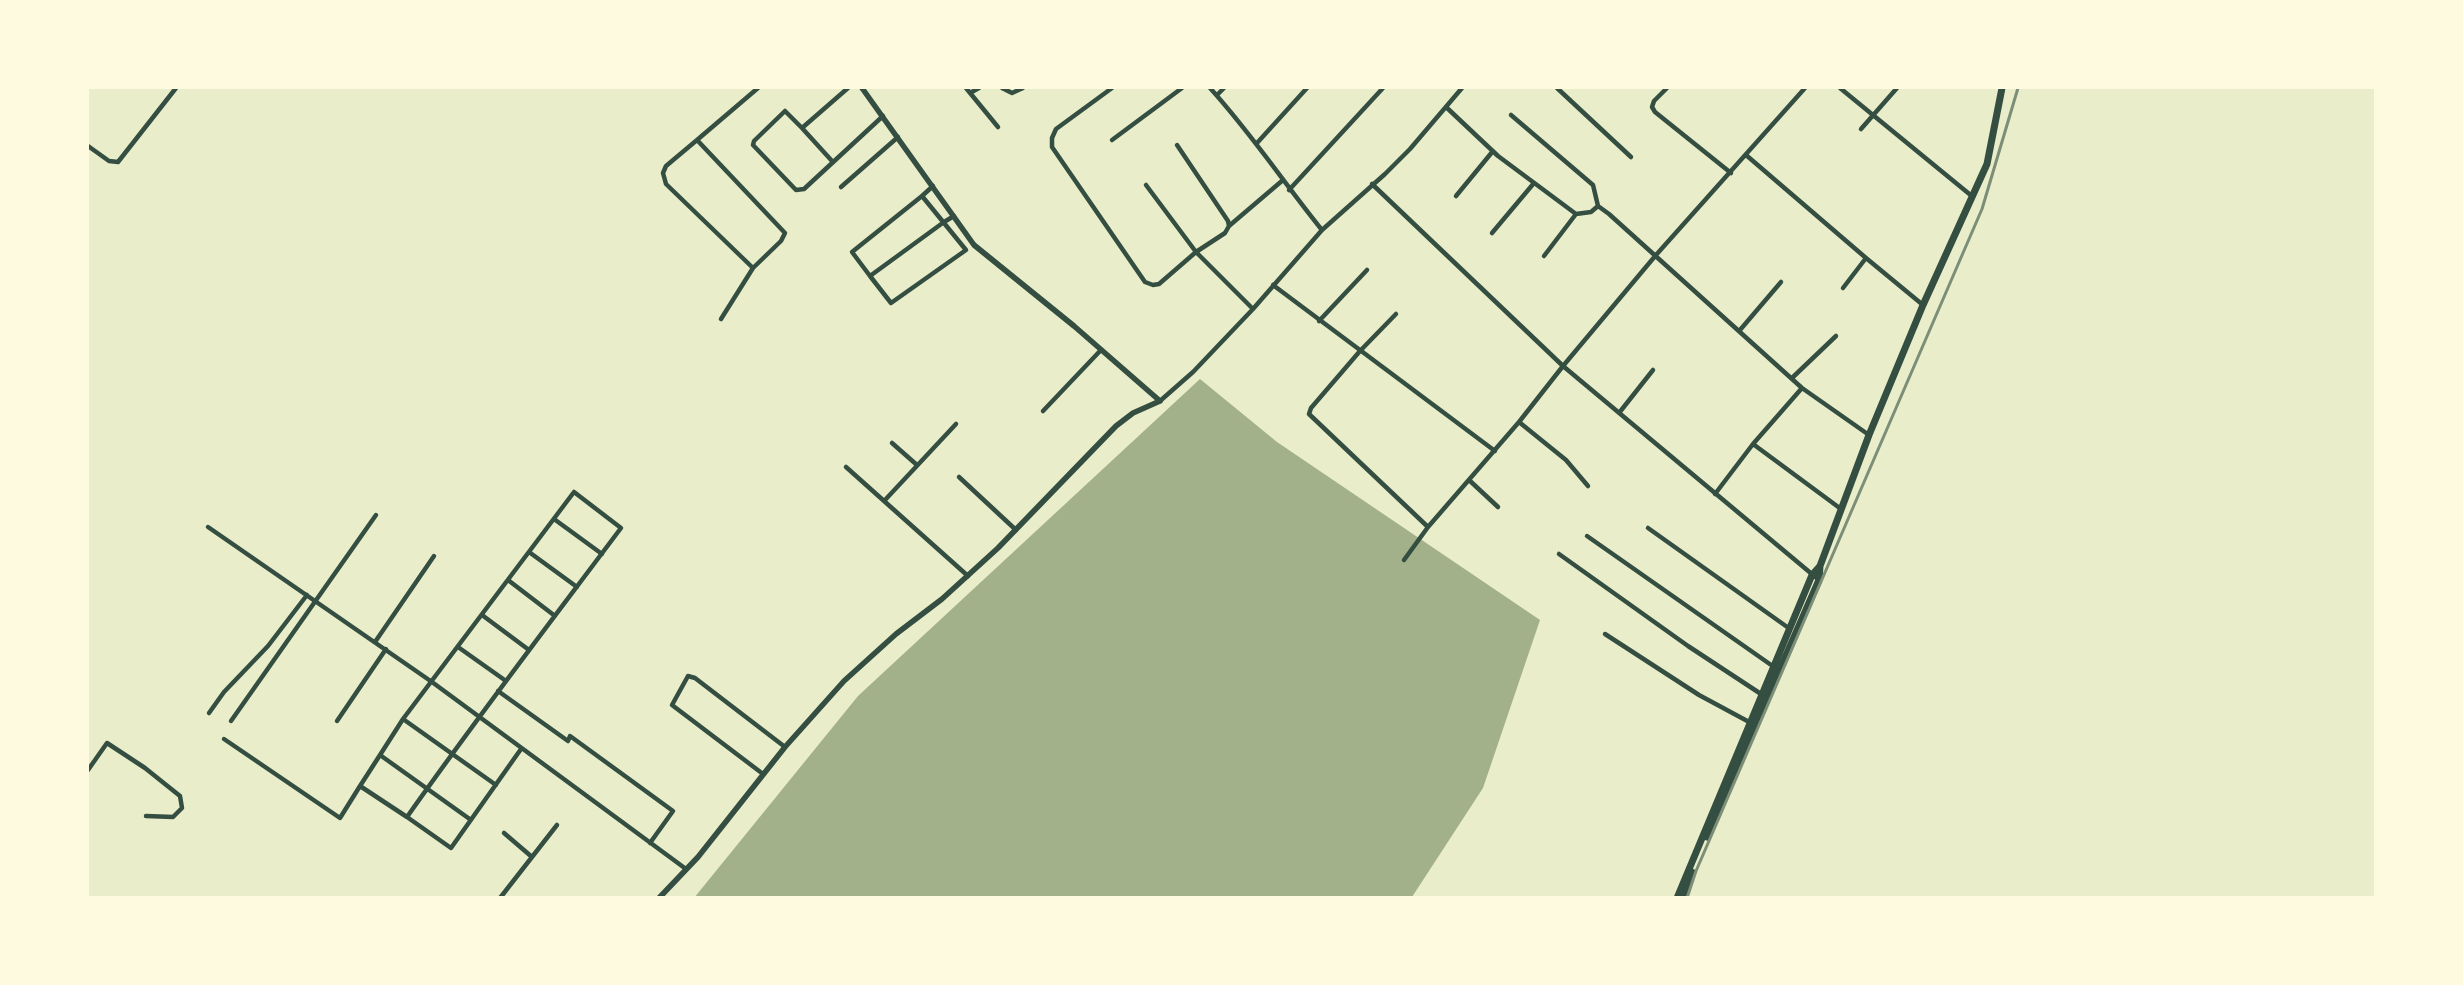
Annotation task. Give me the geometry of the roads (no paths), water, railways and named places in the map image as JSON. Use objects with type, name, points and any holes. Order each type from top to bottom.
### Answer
[{"type":"main road","points":[[1684,898],[1697,862],[1819,580],[1820,566],[1869,435],[1923,305],[1987,164],[2002,88]]},
{"type":"main road","points":[[1677,898],[1812,575],[1820,566]]},
{"type":"street","points":[[88,146],[109,161],[118,162],[176,88]]},
{"type":"street","points":[[753,268],[666,184],[663,174],[666,166],[758,88]]},
{"type":"street","points":[[802,128],[848,88]]},
{"type":"street","points":[[862,88],[974,245],[1074,326],[1160,401]]},
{"type":"street","points":[[966,88],[998,127]]},
{"type":"street","points":[[970,93],[979,88]]},
{"type":"street","points":[[1002,88],[1012,93],[1023,88]]},
{"type":"street","points":[[1112,88],[1056,129],[1052,138],[1052,147],[1145,282],[1153,285],[1159,284],[1196,252],[1225,233],[1229,226],[1283,180]]},
{"type":"street","points":[[1112,140],[1182,88]]},
{"type":"street","points":[[1210,88],[1257,143],[1290,190],[1322,230]]},
{"type":"street","points":[[1217,95],[1224,88]]},
{"type":"street","points":[[1257,143],[1308,88]]},
{"type":"street","points":[[1290,190],[1383,88]]},
{"type":"street","points":[[659,898],[686,869],[785,746],[844,682],[896,634],[968,576],[1016,530],[1116,426],[1133,413],[1160,401],[1193,372],[1253,309],[1322,230],[1410,149],[1460,88]]},
{"type":"street","points":[[1557,88],[1630,157]]},
{"type":"street","points":[[1667,88],[1654,102],[1652,107],[1655,112],[1731,173]]},
{"type":"street","points":[[1404,560],[1428,527],[1495,451],[1656,255],[1805,88]]},
{"type":"street","points":[[1840,88],[1973,197]]},
{"type":"street","points":[[1861,129],[1897,88]]},
{"type":"street","points":[[1446,107],[1494,151],[1576,214],[1591,212],[1598,206]]},
{"type":"street","points":[[832,161],[785,111],[757,136],[753,145],[796,190],[804,189],[832,161],[883,116]]},
{"type":"street","points":[[1510,115],[1593,185],[1598,206],[1656,255],[1802,388],[1869,435]]},
{"type":"street","points":[[841,187],[898,137]]},
{"type":"street","points":[[698,140],[785,233],[781,241],[753,268],[721,319]]},
{"type":"street","points":[[1176,145],[1228,221],[1229,226]]},
{"type":"street","points":[[1456,196],[1494,151]]},
{"type":"street","points":[[1746,155],[1923,305]]},
{"type":"street","points":[[1492,233],[1534,183]]},
{"type":"street","points":[[1372,184],[1563,366],[1819,580]]},
{"type":"street","points":[[1146,185],[1196,252],[1253,309]]},
{"type":"street","points":[[933,186],[852,252],[891,303],[974,245]]},
{"type":"street","points":[[922,196],[966,250]]},
{"type":"street","points":[[1544,256],[1576,214]]},
{"type":"street","points":[[870,276],[954,216]]},
{"type":"street","points":[[1843,288],[1866,258]]},
{"type":"street","points":[[1319,321],[1367,270]]},
{"type":"street","points":[[1740,330],[1781,282]]},
{"type":"street","points":[[1273,285],[1495,451]]},
{"type":"street","points":[[1396,314],[1360,351],[1310,408],[1309,414],[1428,527]]},
{"type":"street","points":[[1792,378],[1836,336]]},
{"type":"street","points":[[1043,411],[1100,350]]},
{"type":"street","points":[[1619,413],[1653,370]]},
{"type":"street","points":[[1715,494],[1753,444],[1802,388]]},
{"type":"street","points":[[1519,422],[1566,460],[1588,486]]},
{"type":"street","points":[[885,500],[956,424]]},
{"type":"street","points":[[892,443],[918,465]]},
{"type":"street","points":[[1753,444],[1841,509]]},
{"type":"street","points":[[846,467],[968,576]]},
{"type":"street","points":[[959,477],[1016,530]]},
{"type":"street","points":[[1469,480],[1498,507]]},
{"type":"street","points":[[224,739],[340,818],[403,720],[574,492],[622,528],[478,718],[407,817]]},
{"type":"street","points":[[231,721],[376,515]]},
{"type":"street","points":[[554,519],[602,554]]},
{"type":"street","points":[[208,526],[432,682],[478,718],[686,869]]},
{"type":"street","points":[[1648,528],[1790,629]]},
{"type":"street","points":[[1587,536],[1774,667]]},
{"type":"street","points":[[529,552],[577,587]]},
{"type":"street","points":[[1559,554],[1688,646],[1761,694]]},
{"type":"street","points":[[375,642],[434,556]]},
{"type":"street","points":[[508,580],[555,616]]},
{"type":"street","points":[[209,713],[224,692],[268,646],[307,595]]},
{"type":"street","points":[[482,615],[529,650]]},
{"type":"street","points":[[1605,634],[1698,695],[1751,723]]},
{"type":"street","points":[[458,647],[506,681]]},
{"type":"street","points":[[337,721],[386,649]]},
{"type":"street","points":[[763,774],[672,705],[688,676],[695,678],[785,746]]},
{"type":"street","points":[[498,692],[568,741],[570,736],[673,811],[650,843]]},
{"type":"street","points":[[403,720],[496,785]]},
{"type":"street","points":[[88,770],[107,742],[145,768],[180,796],[182,808],[173,816],[146,816]]},
{"type":"street","points":[[360,786],[451,848],[521,749]]},
{"type":"street","points":[[380,755],[471,820]]},
{"type":"street","points":[[500,898],[557,825]]},
{"type":"street","points":[[504,833],[532,857]]},
{"type":"railway","points":[[1687,898],[1696,871],[1982,209],[2018,88]]}]
